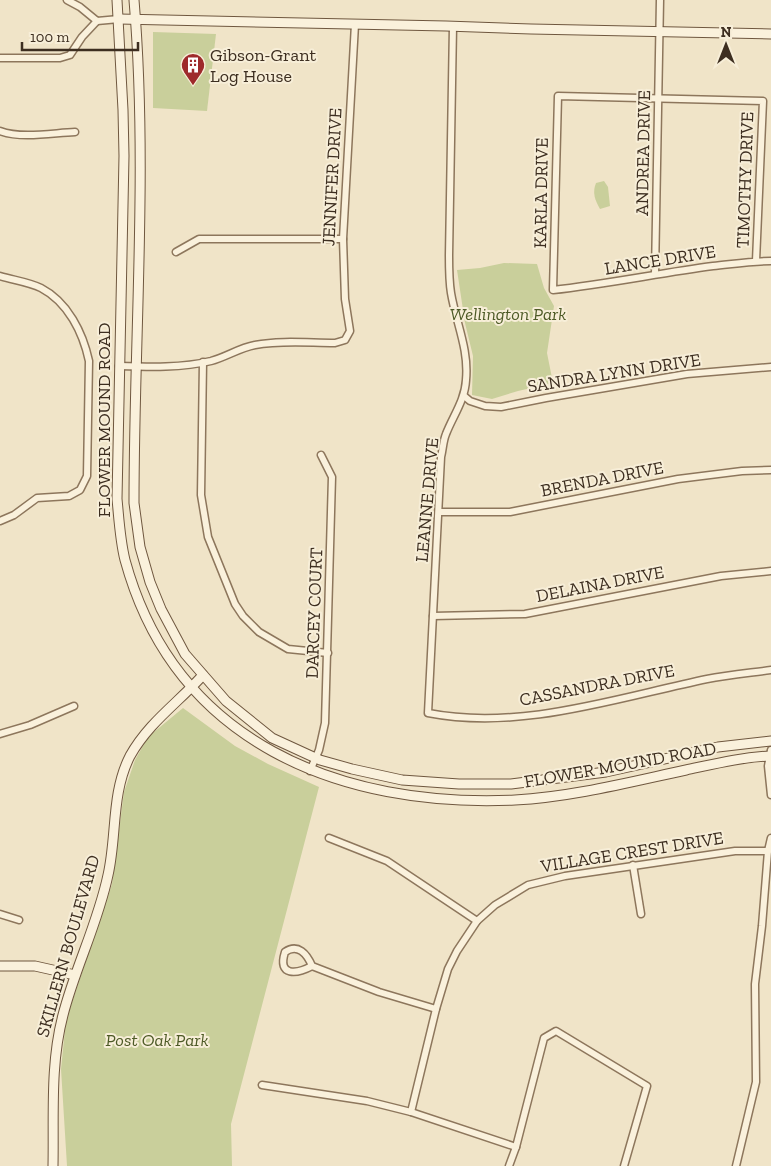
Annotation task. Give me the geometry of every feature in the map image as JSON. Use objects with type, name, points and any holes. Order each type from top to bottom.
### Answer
[{"type":"main road","name":"FLOWER MOUND ROAD","points":[[117,0],[124,156],[117,499],[125,558],[133,586],[144,613],[172,662],[192,687],[205,702],[234,728],[281,757],[310,771],[358,785],[408,794],[460,800],[516,800],[575,793],[770,754]]},
{"type":"main road","name":"FLOWER MOUND ROAD","points":[[134,0],[139,167],[134,502],[140,547],[150,582],[185,654],[203,675],[226,701],[272,738],[316,758],[352,769],[402,780],[459,784],[511,784],[606,772],[708,749],[771,741]]},
{"type":"main road","points":[[119,19],[453,26],[660,33],[771,34]]},
{"type":"main road","name":"SKILLERN BOULEVARD","points":[[53,1166],[55,1058],[63,1016],[75,975],[104,893],[120,784],[130,758],[144,734],[203,675]]},
{"type":"main road","points":[[0,966],[35,966],[75,975]]},
{"type":"street","points":[[67,0],[80,7],[97,21]]},
{"type":"street","name":"ANDREA DRIVE","points":[[655,274],[660,0]]},
{"type":"street","points":[[0,58],[60,58],[70,55],[82,37],[97,21],[119,19]]},
{"type":"street","name":"JENNIFER DRIVE","points":[[203,362],[254,345],[272,343],[335,343],[345,340],[350,331],[345,299],[343,239],[355,24]]},
{"type":"street","name":"LEANNE DRIVE","points":[[428,713],[441,457],[445,436],[464,396],[466,380],[466,357],[451,292],[449,255],[453,26]]},
{"type":"street","name":"KARLA DRIVE","points":[[553,290],[558,96],[659,98]]},
{"type":"street","name":"TIMOTHY DRIVE","points":[[659,98],[763,101],[756,261]]},
{"type":"street","points":[[0,131],[28,134],[75,132]]},
{"type":"street","points":[[176,252],[199,239],[343,239]]},
{"type":"street","name":"LANCE DRIVE","points":[[553,290],[601,284],[655,274],[756,261],[771,261]]},
{"type":"street","points":[[0,276],[41,288],[59,301],[73,319],[85,344],[89,361],[87,476],[80,490],[69,496],[37,498],[14,515],[0,521]]},
{"type":"street","points":[[120,366],[166,366],[203,362],[200,495],[208,537],[235,604],[258,632],[288,649],[328,653]]},
{"type":"street","name":"SANDRA LYNN DRIVE","points":[[464,396],[470,401],[485,406],[501,407],[687,374],[771,367]]},
{"type":"street","name":"DARCEY COURT","points":[[310,771],[316,758],[325,723],[328,653],[332,477],[322,456]]},
{"type":"street","name":"BRENDA DRIVE","points":[[439,512],[510,512],[678,479],[742,471],[771,470]]},
{"type":"street","name":"DELAINA DRIVE","points":[[433,616],[525,614],[721,576],[771,571]]},
{"type":"street","name":"CASSANDRA DRIVE","points":[[428,713],[481,718],[563,711],[707,679],[771,670]]},
{"type":"street","points":[[0,734],[30,725],[74,706]]},
{"type":"street","points":[[770,754],[771,795]]},
{"type":"street","points":[[328,838],[387,861],[477,921]]},
{"type":"street","points":[[736,1166],[756,1082],[755,984],[768,851],[771,838]]},
{"type":"street","name":"VILLAGE CREST DRIVE","points":[[411,1112],[436,1009],[448,969],[457,951],[477,921],[495,904],[528,885],[565,876],[735,851],[768,851]]},
{"type":"street","points":[[634,865],[640,914]]},
{"type":"street","points":[[0,914],[19,920]]},
{"type":"street","points":[[312,966],[303,971],[289,972],[282,963],[285,952],[295,948],[303,950],[312,966],[379,992],[436,1009]]},
{"type":"street","points":[[509,1166],[516,1147],[544,1038],[556,1031],[647,1086],[624,1166]]},
{"type":"street","points":[[262,1085],[368,1101],[411,1112],[516,1147]]},
{"type":"green space","points":[[153,32],[216,34],[207,111],[153,108]]},
{"type":"green space","points":[[604,181],[608,187],[610,206],[600,209],[595,199],[594,190],[596,183]]},
{"type":"green space","name":"Wellington Park","points":[[504,263],[537,264],[544,288],[554,306],[547,353],[553,383],[492,399],[472,395],[473,356],[465,323],[457,270]]},
{"type":"green space","name":"Post Oak Park","points":[[183,708],[235,746],[268,764],[319,787],[231,1124],[232,1166],[67,1166],[61,1069],[66,1020],[112,884],[124,792],[135,760],[148,737]]},
{"type":"place","name":"Gibson-Grant Log House","points":[[193,86]]}]
